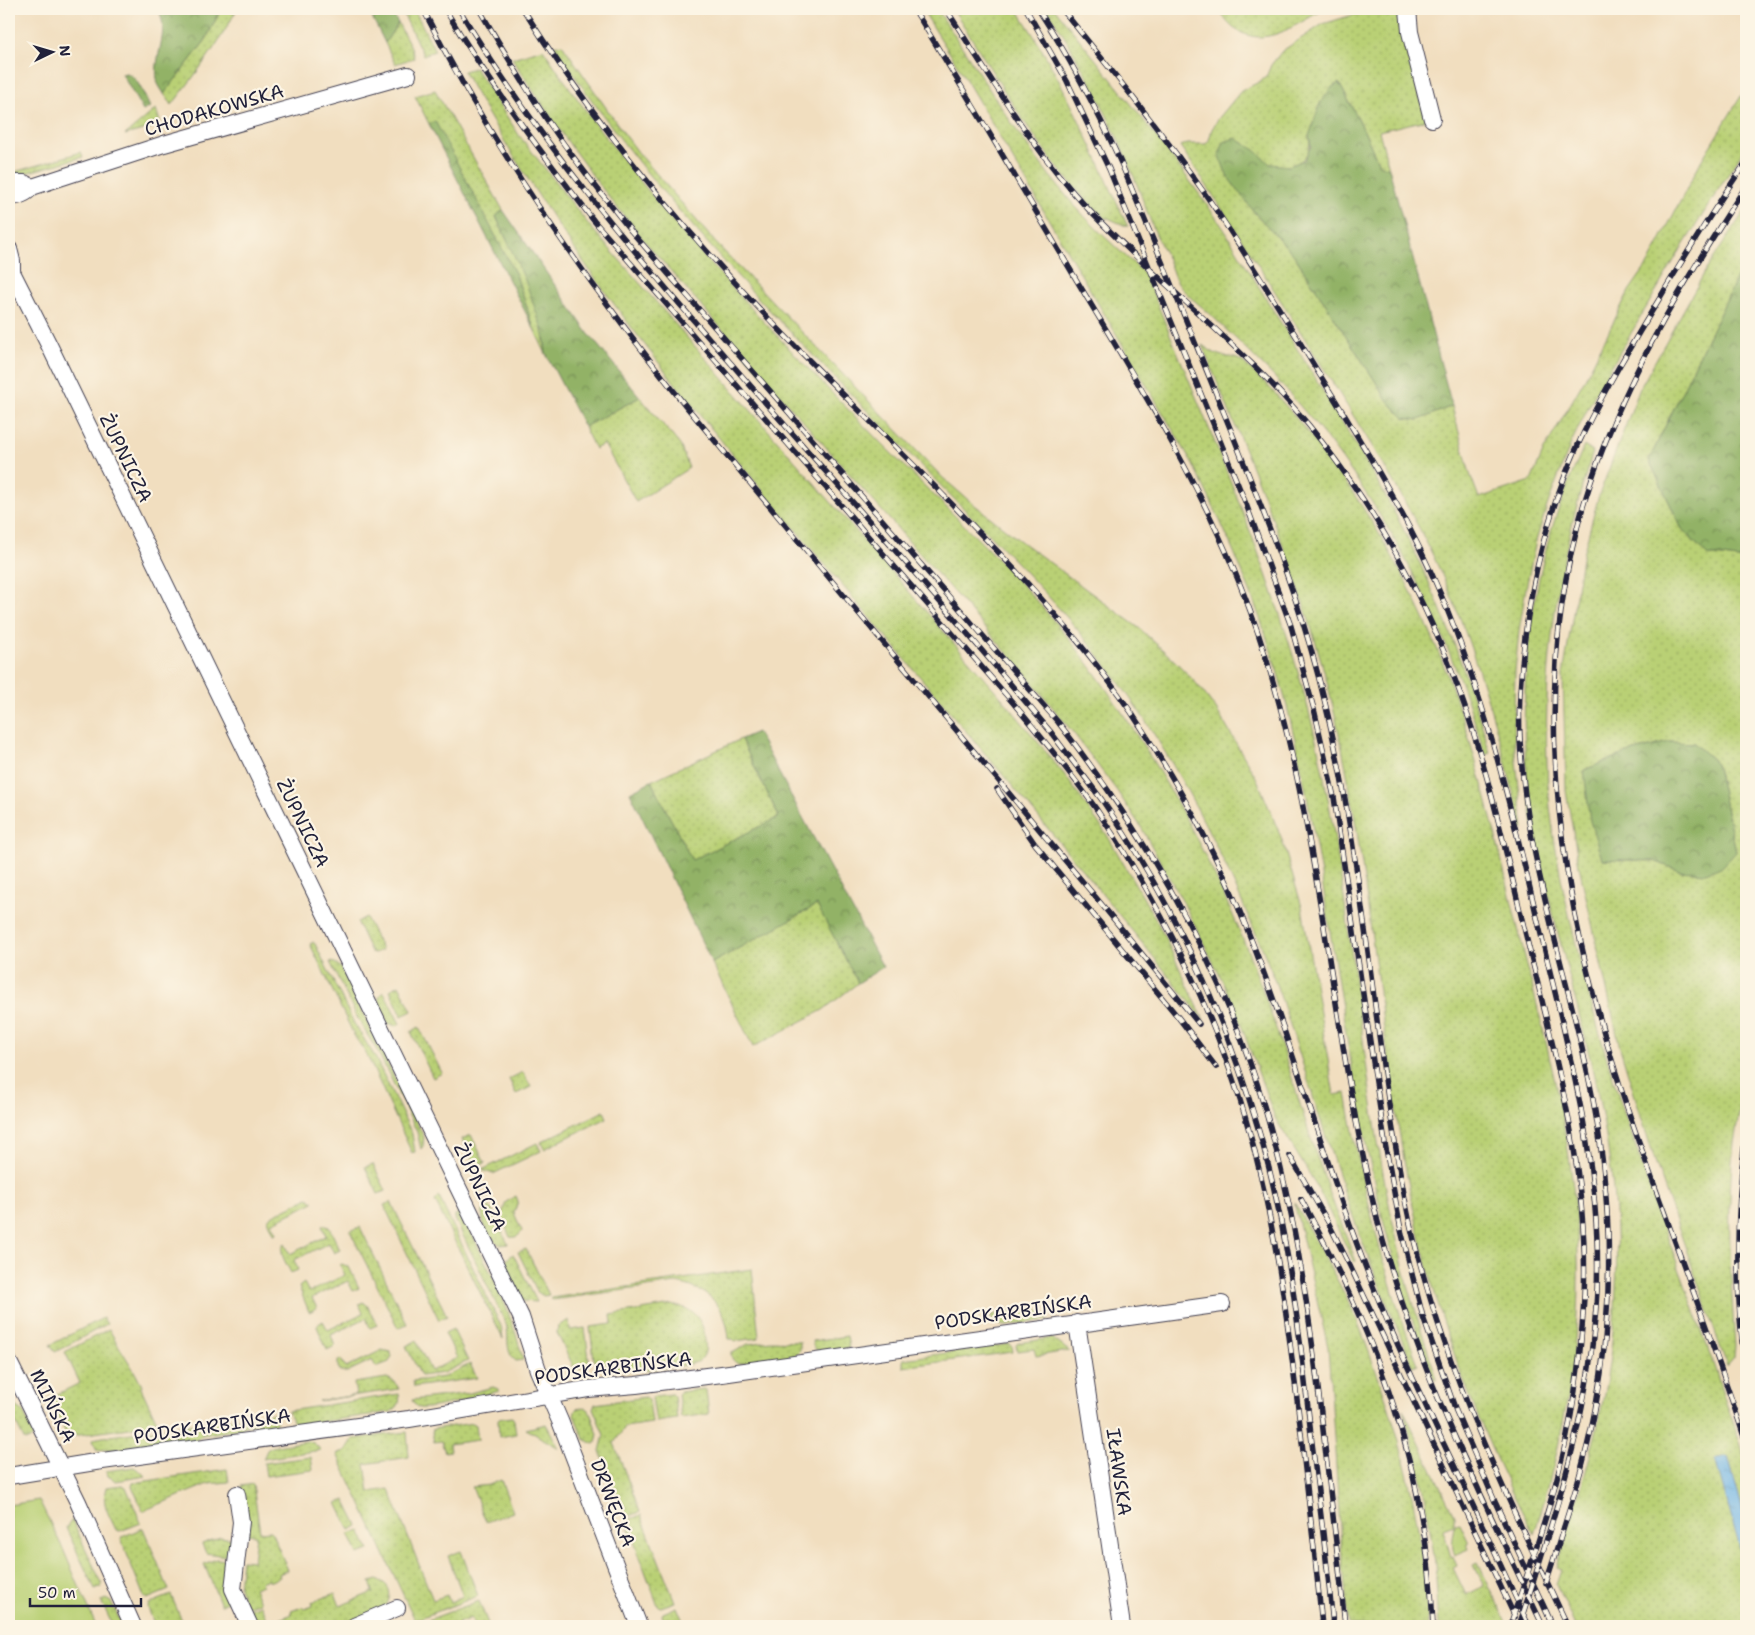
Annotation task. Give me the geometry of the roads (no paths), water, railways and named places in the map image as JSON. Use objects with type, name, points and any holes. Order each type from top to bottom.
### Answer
[{"type":"street","points":[[1408,9],[1410,32],[1432,119]]},
{"type":"street","name":"CHODAKOWSKA","points":[[9,197],[22,195],[32,187],[164,144],[408,75]]},
{"type":"street","name":"CHODAKOWSKA","points":[[9,183],[24,183],[32,187]]},
{"type":"street","name":"ŻUPNICZA","points":[[9,249],[12,261],[10,270],[521,1316],[548,1395]]},
{"type":"street","name":"PODSKARBIŃSKA","points":[[9,1476],[400,1421],[548,1395],[707,1376],[1222,1304]]},
{"type":"street","name":"IŁAWSKA","points":[[1077,1323],[1122,1626]]},
{"type":"street","name":"MIŃSKA","points":[[9,1362],[109,1570],[133,1626]]},
{"type":"street","name":"DRWĘCKA","points":[[548,1395],[560,1420],[639,1626]]},
{"type":"street","points":[[237,1494],[241,1522],[233,1589],[250,1626]]},
{"type":"street","points":[[354,1626],[398,1608]]},
{"type":"water","points":[[1728,1457],[1746,1523],[1746,1570],[1715,1459]]},
{"type":"railway","points":[[423,9],[451,62],[511,164],[577,263],[612,311],[685,405],[1103,906],[1199,1024]]},
{"type":"railway","points":[[445,9],[535,143],[594,221],[1014,704],[1057,756],[1097,810],[1140,878],[1160,914],[1196,986],[1227,1062],[1252,1141],[1262,1182],[1271,1223],[1291,1348],[1322,1626]]},
{"type":"railway","points":[[459,9],[521,104],[625,240],[1050,731],[1102,800],[1151,877],[1173,917],[1212,1000],[1229,1042],[1258,1128],[1277,1201],[1296,1313],[1333,1626]]},
{"type":"railway","points":[[479,9],[525,85],[582,169],[631,231],[1058,722],[1122,811],[1180,906],[1228,1005],[1248,1056],[1265,1109],[1286,1190],[1302,1272],[1314,1355],[1345,1626]]},
{"type":"railway","points":[[523,9],[584,99],[686,227],[759,309],[952,504],[1037,593],[1113,687],[1161,759],[1189,807],[1238,907],[1271,993],[1345,1212],[1392,1333],[1529,1626]]},
{"type":"railway","points":[[914,9],[1135,377],[1203,502],[1242,588],[1279,703],[1296,773],[1310,844],[1358,1131],[1373,1202],[1388,1257],[1405,1312],[1425,1366],[1470,1471],[1543,1626]]},
{"type":"railway","points":[[946,9],[1013,112],[1068,187],[1148,268],[1268,380],[1322,442],[1367,506],[1407,573],[1440,643],[1468,716],[1495,808],[1562,1087],[1577,1170],[1584,1254],[1581,1343],[1568,1433],[1535,1552],[1510,1626]]},
{"type":"railway","points":[[1026,9],[1067,81],[1109,169],[1246,504],[1291,626],[1315,713],[1334,797],[1385,1143],[1401,1230],[1423,1317],[1456,1411],[1496,1504],[1553,1626]]},
{"type":"railway","points":[[1038,9],[1083,84],[1121,163],[1230,428],[1278,550],[1299,612],[1318,675],[1341,775],[1358,876],[1385,1079],[1412,1232],[1426,1284],[1460,1384],[1501,1482],[1568,1626]]},
{"type":"railway","points":[[1062,9],[1152,122],[1219,215],[1251,263],[1388,488],[1416,541],[1441,595],[1474,682],[1488,726],[1575,1077],[1590,1162],[1597,1248],[1597,1291],[1593,1335],[1579,1420],[1558,1502],[1519,1626]]},
{"type":"railway","points":[[1546,1583],[1567,1519],[1595,1410],[1606,1326],[1608,1242],[1602,1158],[1596,1117],[1577,1027],[1542,885],[1524,790],[1520,741],[1520,692],[1527,625],[1532,592],[1548,526],[1558,494],[1584,432],[1610,382],[1639,333],[1701,231],[1746,162]]},
{"type":"railway","points":[[1746,186],[1698,261],[1654,337],[1634,377],[1599,458],[1585,500],[1566,577],[1556,654],[1554,732],[1559,810],[1570,888],[1586,965],[1606,1041],[1644,1157],[1746,1443]]},
{"type":"railway","points":[[997,789],[1035,844],[1178,1017],[1216,1067]]},
{"type":"railway","points":[[1746,1131],[1738,1222],[1738,1282],[1746,1372]]},
{"type":"railway","points":[[1290,1156],[1328,1222],[1350,1266],[1515,1617]]},
{"type":"railway","points":[[1301,1199],[1353,1302],[1375,1353],[1393,1405],[1409,1457],[1421,1512],[1429,1568],[1433,1626]]}]
